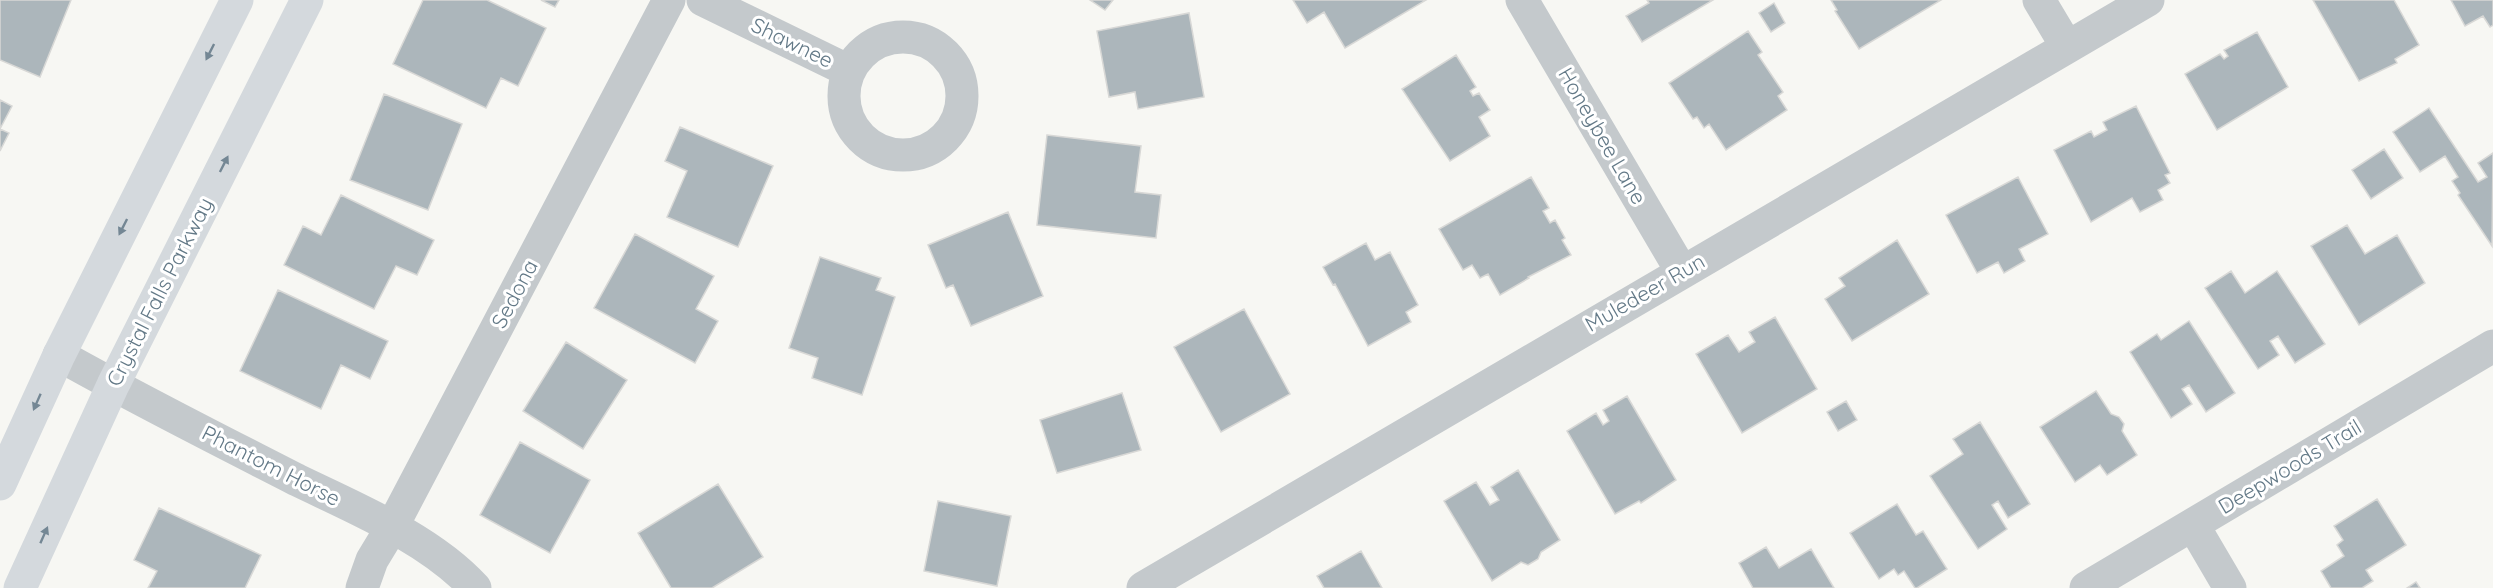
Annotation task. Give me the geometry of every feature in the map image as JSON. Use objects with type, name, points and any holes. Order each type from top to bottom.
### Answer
[{"type":"main road","points":[[0,484],[59,355],[237,0]]},
{"type":"main road","name":"Crystal Falls Parkway","points":[[20,588],[113,385],[307,0]]},
{"type":"street","name":"Sedona","points":[[362,588],[372,560],[392,527],[669,0]]},
{"type":"street","name":"Shawnee","points":[[703,0],[849,71]]},
{"type":"street","name":"Honeybee Lane","points":[[1522,0],[1682,272]]},
{"type":"street","points":[[2039,0],[2067,47]]},
{"type":"street","name":"Muledeer Run","points":[[1143,588],[2148,0]]},
{"type":"street","name":"Deepwoods Trail","points":[[2086,588],[2493,346]]},
{"type":"street","name":"Phantom Horse","points":[[59,355],[113,385],[392,527],[457,568],[475,588]]},
{"type":"street","points":[[2193,525],[2230,588]]},
{"type":"building","points":[[0,0],[71,0],[40,77],[0,60]]},
{"type":"building","points":[[423,0],[487,0],[546,28],[518,86],[501,78],[486,108],[393,64]]},
{"type":"building","points":[[541,0],[559,0],[555,7]]},
{"type":"building","points":[[1090,0],[1113,0],[1105,10]]},
{"type":"building","points":[[1293,0],[1426,0],[1345,48],[1324,12],[1307,23]]},
{"type":"building","points":[[1647,0],[1713,0],[1642,42],[1626,16],[1649,3]]},
{"type":"building","points":[[1831,0],[1941,0],[1859,49],[1835,11],[1837,10]]},
{"type":"building","points":[[2313,0],[2394,0],[2419,45],[2395,59],[2397,63],[2359,81]]},
{"type":"building","points":[[2451,0],[2493,0],[2493,25],[2490,27],[2483,16],[2465,26]]},
{"type":"building","points":[[1774,3],[1785,23],[1771,32],[1759,13]]},
{"type":"building","points":[[1189,13],[1204,97],[1138,109],[1135,92],[1109,97],[1097,31]]},
{"type":"building","points":[[1748,31],[1762,52],[1758,55],[1783,92],[1778,96],[1787,110],[1726,150],[1709,124],[1704,128],[1697,117],[1693,119],[1669,83]]},
{"type":"building","points":[[2257,32],[2288,87],[2217,130],[2185,74],[2220,54],[2224,59],[2228,56],[2224,50]]},
{"type":"building","points":[[1456,55],[1476,87],[1470,91],[1473,96],[1479,93],[1490,110],[1479,117],[1490,136],[1450,161],[1402,89]]},
{"type":"building","points":[[384,94],[462,124],[428,210],[350,180]]},
{"type":"building","points":[[0,100],[12,106],[0,129]]},
{"type":"building","points":[[2136,106],[2170,173],[2165,175],[2170,183],[2158,190],[2163,200],[2140,212],[2132,198],[2091,222],[2054,150],[2091,131],[2094,137],[2107,130],[2103,122]]},
{"type":"building","points":[[2429,108],[2478,182],[2487,177],[2478,163],[2493,153],[2492,246],[2458,195],[2460,193],[2452,181],[2458,177],[2445,156],[2420,172],[2393,132]]},
{"type":"building","points":[[680,127],[773,166],[738,247],[667,217],[687,171],[665,161]]},
{"type":"building","points":[[0,129],[9,133],[0,151]]},
{"type":"building","points":[[1047,135],[1141,146],[1135,192],[1161,195],[1156,238],[1037,225]]},
{"type":"building","points":[[2384,149],[2403,178],[2371,199],[2352,170]]},
{"type":"building","points":[[1531,177],[1549,208],[1543,211],[1550,223],[1555,220],[1565,238],[1562,240],[1571,255],[1528,277],[1500,295],[1488,274],[1480,278],[1472,265],[1463,270],[1439,229]]},
{"type":"building","points":[[2018,177],[2048,234],[2019,249],[2025,261],[2004,273],[1998,262],[1977,273],[1946,215]]},
{"type":"building","points":[[341,195],[434,240],[417,275],[396,266],[374,309],[284,265],[303,226],[321,235]]},
{"type":"building","points":[[1008,212],[1043,296],[971,326],[953,285],[946,288],[928,245]]},
{"type":"building","points":[[2347,225],[2365,254],[2397,235],[2425,283],[2359,325],[2311,246]]},
{"type":"building","points":[[635,234],[714,276],[696,309],[718,321],[695,363],[594,308]]},
{"type":"building","points":[[1897,240],[1929,294],[1852,341],[1825,299],[1845,286],[1839,278]]},
{"type":"building","points":[[1366,243],[1375,260],[1390,252],[1418,305],[1406,312],[1411,322],[1368,346],[1335,284],[1333,285],[1323,267]]},
{"type":"building","points":[[820,257],[881,278],[876,290],[895,297],[862,395],[812,378],[818,358],[789,348]]},
{"type":"building","points":[[2231,271],[2245,293],[2277,271],[2325,344],[2295,363],[2278,336],[2270,341],[2279,355],[2258,369],[2205,288]]},
{"type":"building","points":[[278,290],[388,341],[370,379],[341,365],[321,409],[240,371]]},
{"type":"building","points":[[1244,309],[1290,394],[1221,432],[1174,347]]},
{"type":"building","points":[[1775,317],[1817,389],[1742,433],[1696,354],[1728,335],[1739,352],[1755,342],[1749,332]]},
{"type":"building","points":[[2189,321],[2235,393],[2206,412],[2189,385],[2182,389],[2192,404],[2171,418],[2130,352],[2157,334],[2161,340]]},
{"type":"building","points":[[566,342],[627,380],[583,449],[523,411]]},
{"type":"building","points":[[2096,391],[2111,414],[2119,417],[2124,424],[2122,431],[2137,455],[2107,475],[2100,465],[2075,482],[2040,427]]},
{"type":"building","points":[[1122,393],[1141,450],[1057,473],[1040,420]]},
{"type":"building","points":[[1627,396],[1676,480],[1641,503],[1639,501],[1615,514],[1567,431],[1596,413],[1603,425],[1609,421],[1603,410]]},
{"type":"building","points":[[1846,401],[1857,420],[1838,431],[1827,412]]},
{"type":"building","points":[[1980,422],[2030,504],[2008,518],[1998,501],[1992,505],[2007,529],[1978,549],[1930,476],[1963,454],[1953,439]]},
{"type":"building","points":[[520,442],[590,480],[550,553],[480,515]]},
{"type":"building","points":[[1518,470],[1560,540],[1541,552],[1538,559],[1528,565],[1521,562],[1492,581],[1444,501],[1476,482],[1490,505],[1499,500],[1491,487]]},
{"type":"building","points":[[718,484],[763,557],[712,588],[671,588],[638,533]]},
{"type":"building","points":[[2377,499],[2406,545],[2366,570],[2373,581],[2362,588],[2331,588],[2321,571],[2344,556],[2337,545],[2343,540],[2334,526]]},
{"type":"building","points":[[938,501],[1011,516],[997,586],[924,571]]},
{"type":"building","points":[[1897,504],[1916,535],[1923,531],[1947,569],[1917,588],[1904,571],[1898,575],[1894,569],[1879,579],[1850,533]]},
{"type":"building","points":[[159,508],[261,555],[245,588],[148,588],[157,571],[134,560]]},
{"type":"building","points":[[1766,547],[1779,568],[1811,549],[1834,588],[1753,588],[1739,563]]},
{"type":"building","points":[[1361,551],[1382,588],[1324,588],[1317,576]]},
{"type":"building","points":[[2416,582],[2420,588],[2407,588]]}]
